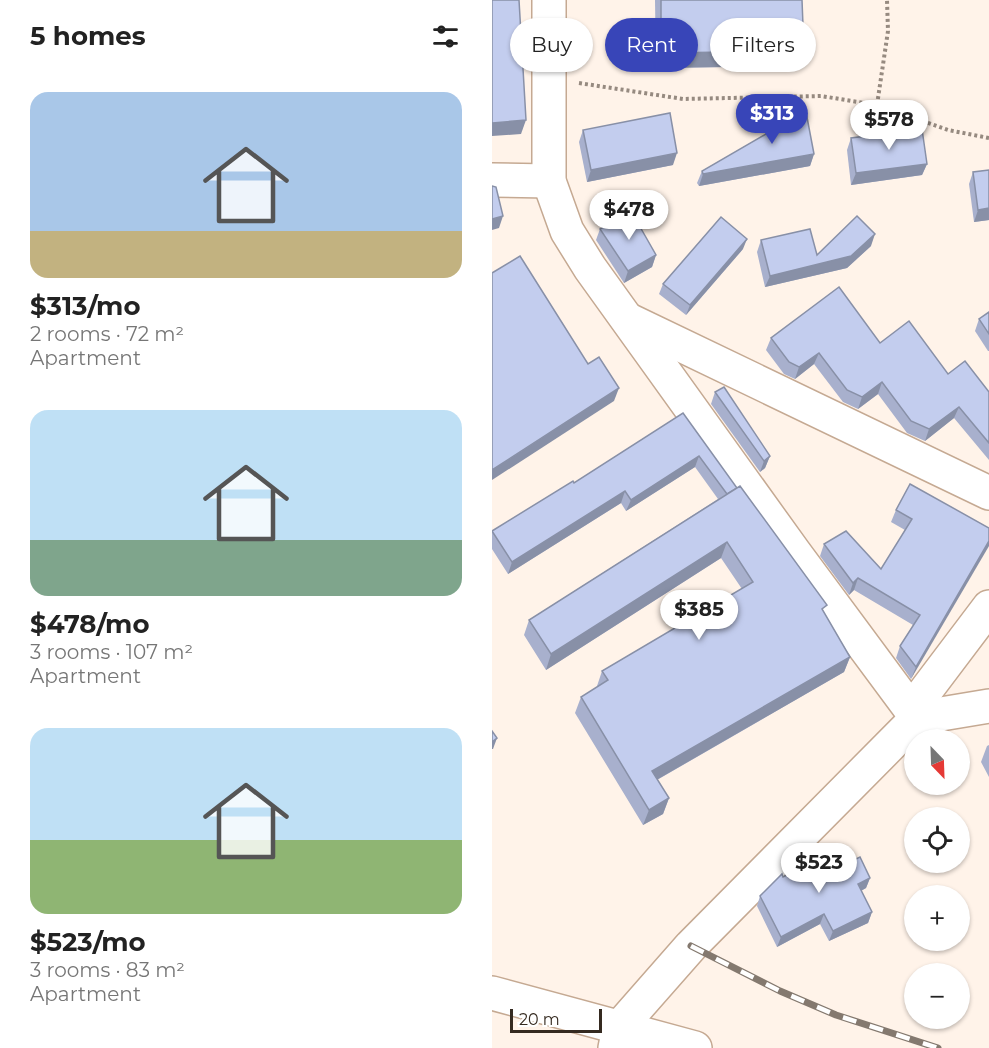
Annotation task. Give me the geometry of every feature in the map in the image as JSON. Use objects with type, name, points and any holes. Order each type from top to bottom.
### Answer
[{"type":"street","points":[[549,0],[549,181],[567,231],[627,319],[794,552],[917,718]]},
{"type":"street","points":[[492,180],[549,181]]},
{"type":"street","points":[[627,319],[989,493]]},
{"type":"street","points":[[617,1038],[691,946],[917,718],[924,693],[989,607]]},
{"type":"street","points":[[917,718],[989,706]]},
{"type":"street","points":[[492,993],[617,1038],[695,1048]]},
{"type":"path","points":[[877,105],[888,31],[887,0]]},
{"type":"path","points":[[549,79],[683,99],[821,96],[877,105],[948,130],[989,138]]},
{"type":"building","points":[[492,0],[519,0],[520,18],[510,18],[510,72],[523,72],[526,120],[492,123]]},
{"type":"building","points":[[661,0],[802,0],[803,18],[710,18],[710,52],[698,52],[698,18],[661,18]]},
{"type":"building","points":[[806,112],[814,154],[703,174],[702,171],[778,127],[775,118]]},
{"type":"building","points":[[670,113],[677,153],[591,170],[583,130]]},
{"type":"building","points":[[922,129],[927,164],[856,173],[851,138]]},
{"type":"building","points":[[989,170],[989,208],[978,210],[973,172]]},
{"type":"building","points":[[492,186],[496,187],[503,216],[492,219]]},
{"type":"building","points":[[631,211],[656,255],[628,271],[600,229]]},
{"type":"building","points":[[857,216],[875,234],[851,256],[770,276],[761,240],[810,229],[817,255]]},
{"type":"building","points":[[721,217],[747,239],[690,305],[663,284]]},
{"type":"building","points":[[520,256],[588,364],[599,357],[619,388],[492,470],[492,273]]},
{"type":"building","points":[[839,287],[880,343],[909,321],[948,374],[965,361],[989,392],[989,443],[959,407],[929,429],[911,421],[882,382],[862,397],[847,390],[819,353],[799,367],[789,362],[771,338]]},
{"type":"building","points":[[989,312],[989,334],[979,319]]},
{"type":"building","points":[[724,387],[770,456],[764,461],[715,392]]},
{"type":"building","points":[[683,413],[737,488],[727,494],[699,456],[631,500],[625,491],[512,562],[492,531],[573,481],[574,483]]},
{"type":"building","points":[[910,484],[989,528],[989,541],[916,667],[900,646],[920,615],[858,578],[853,583],[824,544],[846,531],[881,569],[912,519],[896,510]]},
{"type":"building","points":[[740,486],[827,605],[822,609],[850,657],[652,771],[669,798],[649,810],[581,697],[608,680],[602,671],[753,582],[727,542],[551,654],[529,620]]},
{"type":"building","points":[[492,731],[497,738],[492,742]]},
{"type":"building","points":[[841,849],[848,863],[860,857],[870,878],[858,884],[872,912],[833,931],[824,914],[781,937],[760,896],[782,874],[783,877]]},
{"type":"railway","points":[[691,946],[780,991],[836,1015],[938,1048]]}]
